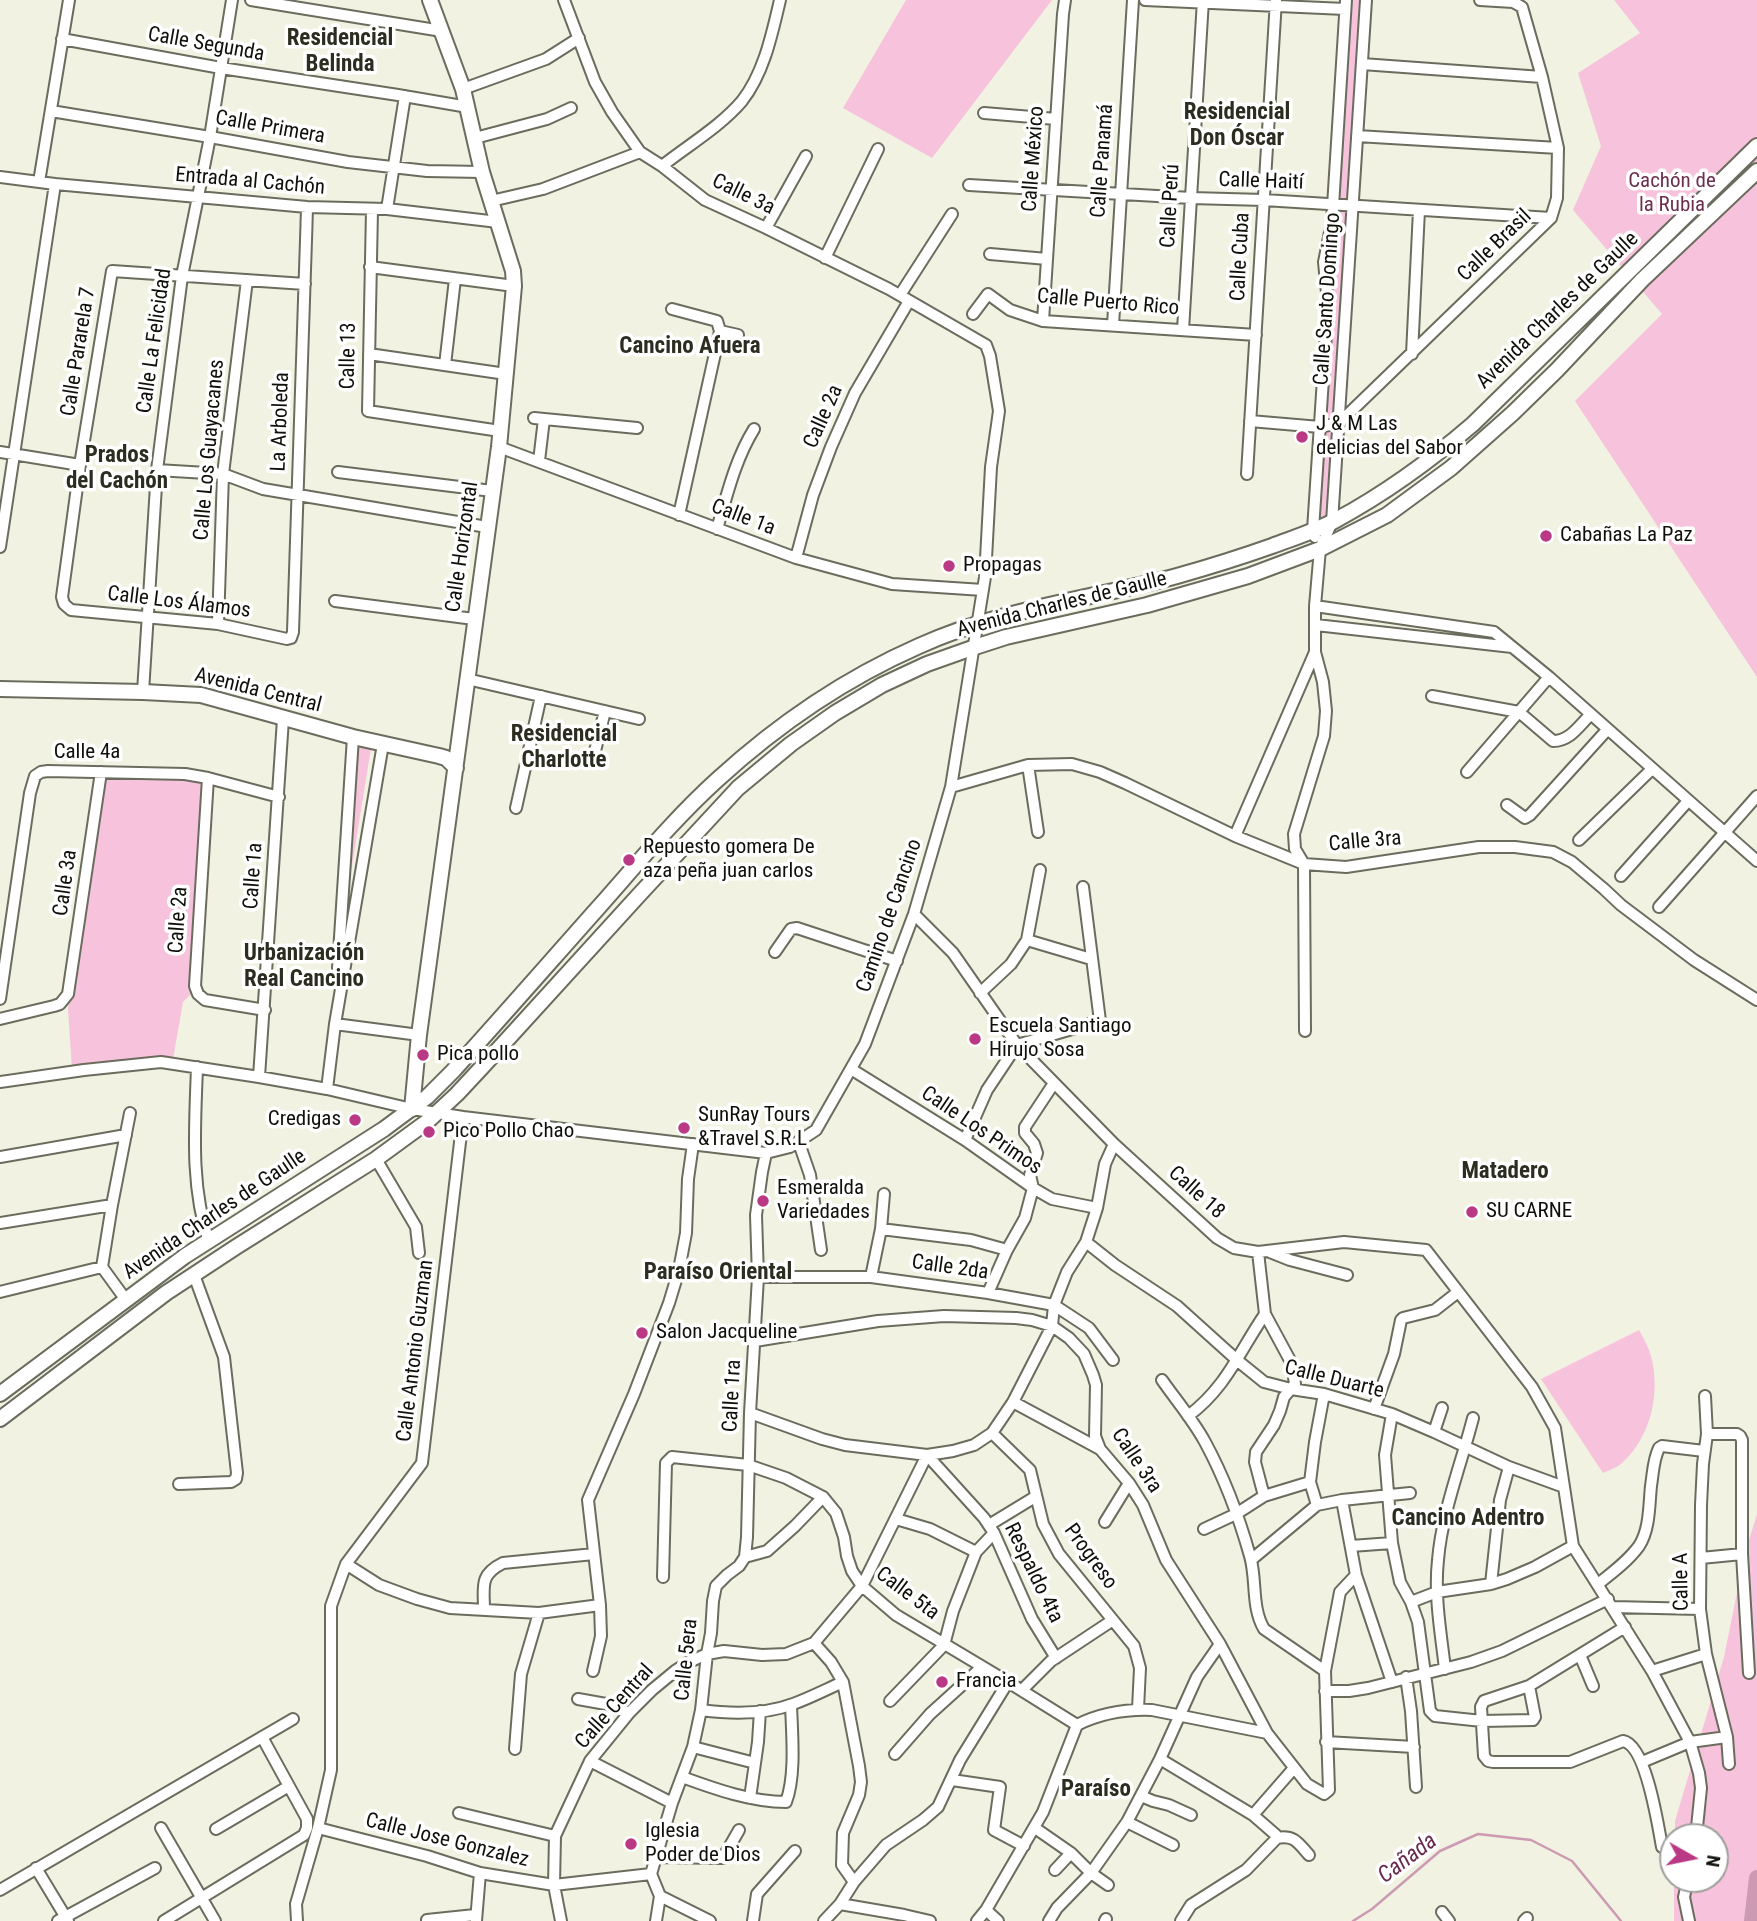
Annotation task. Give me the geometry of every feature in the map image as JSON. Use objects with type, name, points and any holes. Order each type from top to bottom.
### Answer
[{"type":"main road","name":"Calle Horizontal","points":[[412,1109],[419,1035],[499,447],[514,286],[513,271],[482,172],[463,89],[431,0]]},
{"type":"main road","name":"Avenida Charles de Gaulle","points":[[0,1394],[185,1256],[412,1109],[453,1071],[673,824],[757,745],[800,713],[855,678],[923,643],[1010,613],[1175,576],[1239,557],[1332,522],[1376,497],[1438,454],[1473,424],[1757,146]]},
{"type":"main road","name":"Avenida Charles de Gaulle","points":[[0,1419],[126,1322],[226,1253],[376,1159],[437,1114],[738,788],[835,713],[882,685],[927,664],[1006,637],[1189,594],[1271,568],[1320,549],[1387,515],[1451,468],[1548,379],[1642,280],[1757,171]]},
{"type":"main road","name":"Avenida Central","points":[[0,689],[201,695],[283,719],[446,758],[456,768]]},
{"type":"main road","points":[[126,1300],[114,1317],[116,1323],[126,1322]]},
{"type":"main road","points":[[93,1348],[95,1337],[108,1326],[107,1322],[98,1321]]},
{"type":"street","points":[[39,182],[69,0]]},
{"type":"street","name":"Calle La Felicidad","points":[[143,692],[158,470],[182,276],[210,136],[232,0]]},
{"type":"street","points":[[251,0],[442,32]]},
{"type":"street","points":[[431,0],[438,0]]},
{"type":"street","name":"Calle 3a","points":[[564,0],[595,82],[612,113],[640,152],[705,200],[905,298],[986,345]]},
{"type":"street","points":[[662,166],[719,122],[743,99],[755,80],[770,42],[780,0]]},
{"type":"street","name":"Calle México","points":[[1043,321],[1065,0]]},
{"type":"street","name":"Calle Panamá","points":[[1113,326],[1133,0]]},
{"type":"street","points":[[1145,0],[1345,5]]},
{"type":"street","name":"Calle Santo Domingo","points":[[1320,549],[1332,522],[1366,0]]},
{"type":"street","name":"Calle Brasil","points":[[1339,423],[1552,218],[1557,198],[1558,148],[1522,7],[1513,2],[1480,0]]},
{"type":"street","name":"Calle Perú","points":[[1183,330],[1203,1]]},
{"type":"street","name":"Calle Cuba","points":[[1247,474],[1275,3]]},
{"type":"street","name":"Calle Santo Domingo","points":[[1320,549],[1312,530],[1328,303],[1324,262],[1334,205],[1345,5]]},
{"type":"street","points":[[463,89],[546,59],[579,38]]},
{"type":"street","name":"Calle Segunda","points":[[62,39],[221,68],[468,107]]},
{"type":"street","points":[[1362,65],[1542,77]]},
{"type":"street","points":[[387,209],[405,96]]},
{"type":"street","points":[[475,138],[547,119],[571,108]]},
{"type":"street","name":"Calle Primera","points":[[51,111],[210,136],[348,162],[427,171],[482,172]]},
{"type":"street","points":[[984,113],[1056,119]]},
{"type":"street","points":[[1357,136],[1558,148]]},
{"type":"street","points":[[825,258],[878,149]]},
{"type":"street","points":[[491,201],[543,189],[640,152]]},
{"type":"street","points":[[766,228],[806,156]]},
{"type":"street","name":"Entrada al Cachón","points":[[0,177],[198,198],[307,207],[387,209],[498,222]]},
{"type":"street","points":[[0,547],[55,184]]},
{"type":"street","name":"Calle Haití","points":[[969,185],[1552,218]]},
{"type":"street","name":"La Arboleda","points":[[291,638],[307,207]]},
{"type":"street","name":"Calle 13","points":[[372,210],[368,411],[500,431]]},
{"type":"street","points":[[1412,354],[1419,210]]},
{"type":"street","name":"Calle 2a","points":[[796,558],[813,495],[855,393],[952,214]]},
{"type":"street","points":[[990,254],[1047,259]]},
{"type":"street","points":[[370,267],[514,286]]},
{"type":"street","name":"Calle Pararela 7","points":[[64,604],[62,597],[80,465],[113,271],[182,276]]},
{"type":"street","points":[[182,276],[305,284]]},
{"type":"street","points":[[445,365],[455,279]]},
{"type":"street","name":"Calle Los Guayacanes","points":[[218,624],[223,474],[247,280]]},
{"type":"street","name":"Calle Puerto Rico","points":[[973,314],[988,294],[1010,310],[1043,321],[1256,335]]},
{"type":"street","points":[[672,309],[717,321],[720,331],[679,514]]},
{"type":"street","points":[[720,331],[738,335]]},
{"type":"street","name":"Camino de Cancino","points":[[463,1117],[766,1153],[799,1143],[816,1130],[865,1044],[914,914],[951,787],[983,590],[999,411],[986,345]]},
{"type":"street","points":[[369,354],[506,374]]},
{"type":"street","points":[[539,461],[539,418],[637,429]]},
{"type":"street","points":[[1250,421],[1320,427],[1339,423]]},
{"type":"street","points":[[717,529],[735,467],[754,429]]},
{"type":"street","name":"Calle 1a","points":[[499,447],[796,558],[892,584],[983,590]]},
{"type":"street","points":[[0,452],[80,465]]},
{"type":"street","points":[[158,470],[223,474],[263,489],[487,527]]},
{"type":"street","points":[[338,472],[492,491]]},
{"type":"street","points":[[1305,1031],[1304,864],[1295,849],[1294,834],[1324,736],[1326,711],[1315,652],[1315,606],[1320,549]]},
{"type":"street","points":[[335,601],[474,619]]},
{"type":"street","name":"Calle Los Álamos","points":[[64,604],[71,610],[218,624],[291,638]]},
{"type":"street","points":[[1315,606],[1493,632],[1549,677],[1757,861]]},
{"type":"street","points":[[1316,625],[1513,648]]},
{"type":"street","points":[[1235,836],[1315,652]]},
{"type":"street","points":[[1467,772],[1549,677]]},
{"type":"street","points":[[467,679],[639,719]]},
{"type":"street","points":[[1303,680],[1322,682]]},
{"type":"street","points":[[516,808],[541,696]]},
{"type":"street","points":[[1432,696],[1520,712],[1553,741],[1571,735],[1590,715]]},
{"type":"street","points":[[592,763],[605,711]]},
{"type":"street","name":"Calle 1a","points":[[260,1077],[283,719]]},
{"type":"street","points":[[1507,805],[1525,818],[1530,815],[1607,730]]},
{"type":"street","points":[[335,1024],[353,737]]},
{"type":"street","points":[[327,1089],[335,1024],[383,744]]},
{"type":"street","name":"Calle 3ra","points":[[951,787],[1028,765],[1072,764],[1100,772],[1235,836],[1304,864],[1346,867],[1479,847],[1515,847],[1553,852],[1572,862],[1621,905],[1694,960],[1757,1000]]},
{"type":"street","points":[[1028,765],[1038,832]]},
{"type":"street","points":[[1579,840],[1652,769]]},
{"type":"street","name":"Calle 4a","points":[[0,999],[30,793],[35,776],[48,771],[185,774],[279,797]]},
{"type":"street","name":"Calle 3a","points":[[0,1019],[54,1006],[64,1000],[70,987],[101,772]]},
{"type":"street","name":"Calle 2a","points":[[208,778],[195,986],[198,994],[205,1000],[265,1010]]},
{"type":"street","points":[[1659,907],[1757,796]]},
{"type":"street","points":[[1620,876],[1688,801]]},
{"type":"street","points":[[980,993],[1012,964],[1027,940],[1040,870]]},
{"type":"street","points":[[965,1140],[987,1090],[1017,1045],[1100,1021],[1083,887]]},
{"type":"street","points":[[0,905],[13,907]]},
{"type":"street","name":"Calle 18","points":[[914,914],[953,953],[1017,1045],[1114,1144],[1217,1238],[1234,1248],[1263,1251],[1345,1242],[1426,1250],[1532,1387],[1555,1427],[1573,1546]]},
{"type":"street","points":[[775,952],[791,929],[797,928],[897,961]]},
{"type":"street","points":[[1027,940],[1091,959]]},
{"type":"street","points":[[335,1024],[419,1035]]},
{"type":"street","points":[[0,1082],[161,1062],[327,1089],[412,1109],[463,1117]]},
{"type":"street","points":[[197,1067],[196,1186],[209,1242]]},
{"type":"street","name":"Calle Los Primos","points":[[851,1069],[965,1140],[1052,1199],[1097,1208]]},
{"type":"street","points":[[989,1293],[1007,1250],[1025,1218],[1033,1188],[1030,1175],[1037,1153],[1025,1133],[1025,1127],[1054,1083]]},
{"type":"street","points":[[126,1300],[102,1267],[130,1113]]},
{"type":"street","name":"Calle Antonio Guzman","points":[[298,1921],[296,1904],[331,1770],[331,1606],[346,1564],[422,1464],[463,1117]]},
{"type":"street","points":[[0,1157],[125,1135]]},
{"type":"street","points":[[799,1143],[810,1175],[821,1250]]},
{"type":"street","points":[[593,1671],[601,1636],[588,1500],[634,1394],[679,1270],[686,1233],[688,1179],[693,1144]]},
{"type":"street","points":[[750,1413],[845,1445],[926,1455],[974,1445],[992,1433],[1013,1402],[1052,1326],[1054,1305],[1067,1272],[1086,1242],[1097,1208],[1105,1164],[1114,1144]]},
{"type":"street","name":"Calle 1ra","points":[[745,1557],[758,1277],[756,1215],[766,1153]]},
{"type":"street","points":[[376,1159],[416,1227],[419,1253]]},
{"type":"street","points":[[872,1277],[884,1194]]},
{"type":"street","points":[[0,1223],[112,1205]]},
{"type":"street","points":[[881,1229],[971,1240],[1007,1250]]},
{"type":"street","name":"Calle Duarte","points":[[1086,1242],[1115,1265],[1177,1306],[1264,1382],[1324,1394],[1392,1414],[1509,1467],[1564,1487]]},
{"type":"street","points":[[1264,1496],[1255,1462],[1256,1452],[1274,1425],[1284,1397],[1295,1384],[1292,1364],[1265,1314],[1263,1251],[1347,1275]]},
{"type":"street","points":[[0,1292],[102,1267]]},
{"type":"street","points":[[179,1484],[232,1482],[237,1473],[224,1357],[194,1275]]},
{"type":"street","name":"Calle 2da","points":[[758,1277],[872,1277],[1054,1305],[1089,1328],[1113,1360]]},
{"type":"street","points":[[1374,1409],[1394,1354],[1401,1320],[1435,1310],[1458,1292]]},
{"type":"street","points":[[1188,1416],[1214,1394],[1238,1361],[1247,1341],[1265,1314]]},
{"type":"street","name":"Calle 3ra","points":[[755,1341],[878,1321],[944,1316],[1016,1318],[1052,1326],[1069,1338],[1084,1354],[1093,1375],[1096,1385],[1095,1436],[1100,1449],[1129,1483],[1143,1505],[1166,1560],[1220,1644],[1266,1733],[1307,1784],[1324,1794],[1329,1790],[1326,1742]]},
{"type":"street","points":[[1162,1380],[1203,1438],[1216,1463],[1251,1560],[1258,1619],[1264,1629],[1283,1644],[1325,1671]]},
{"type":"street","points":[[1317,1506],[1310,1482],[1324,1394]]},
{"type":"street","name":"Calle A","points":[[1705,1396],[1707,1434],[1704,1451],[1700,1609],[1706,1654],[1727,1737],[1729,1764]]},
{"type":"street","points":[[1013,1402],[1100,1449]]},
{"type":"street","points":[[1434,1432],[1442,1408]]},
{"type":"street","points":[[1392,1414],[1385,1455],[1392,1543],[1396,1572],[1418,1622],[1432,1714],[1482,1721],[1533,1720],[1535,1717],[1529,1686]]},
{"type":"street","points":[[1445,1669],[1437,1592],[1437,1564],[1440,1539],[1473,1418]]},
{"type":"street","name":"Progreso","points":[[992,1433],[1033,1475],[1035,1497],[1043,1524],[1059,1554],[1134,1646],[1140,1668],[1138,1709]]},
{"type":"street","points":[[1707,1434],[1737,1434],[1742,1440],[1742,1554],[1749,1673]]},
{"type":"street","points":[[1598,1584],[1639,1546],[1644,1535],[1659,1448],[1662,1446],[1704,1451]]},
{"type":"street","points":[[854,1882],[842,1865],[844,1833],[861,1782],[843,1682],[831,1662],[814,1643],[862,1586],[926,1455]]},
{"type":"street","name":"Respaldo 4ta","points":[[926,1455],[991,1529],[1032,1619],[1056,1658]]},
{"type":"street","points":[[663,1577],[666,1463],[672,1457],[748,1465],[786,1478],[823,1497]]},
{"type":"street","points":[[1491,1584],[1500,1500],[1509,1467]]},
{"type":"street","points":[[1204,1530],[1264,1496],[1310,1482]]},
{"type":"street","points":[[1105,1522],[1129,1483]]},
{"type":"street","points":[[1251,1560],[1317,1506],[1342,1500],[1410,1493]]},
{"type":"street","name":"Calle 5era","points":[[651,1874],[672,1803],[693,1747],[701,1710],[716,1586],[739,1566],[745,1557],[767,1551],[823,1497]]},
{"type":"street","name":"Calle 5ta","points":[[823,1497],[836,1513],[849,1563],[862,1586],[896,1615],[1077,1725]]},
{"type":"street","points":[[890,1701],[944,1645],[953,1611],[976,1552],[991,1529],[1035,1497]]},
{"type":"street","points":[[1342,1500],[1356,1575],[1392,1682]]},
{"type":"street","points":[[896,1519],[930,1529],[976,1552]]},
{"type":"street","points":[[1350,1546],[1392,1543]]},
{"type":"street","points":[[1411,1602],[1437,1592],[1491,1584],[1535,1567],[1573,1546],[1652,1671],[1690,1742],[1701,1788],[1697,1823]]},
{"type":"street","points":[[484,1610],[484,1579],[492,1568],[503,1563],[594,1554]]},
{"type":"street","points":[[1701,1558],[1742,1554]]},
{"type":"street","points":[[346,1564],[379,1586],[450,1608],[539,1613],[600,1605]]},
{"type":"street","points":[[1356,1575],[1340,1592],[1325,1671],[1326,1742],[1414,1747]]},
{"type":"street","points":[[1325,1691],[1349,1691],[1472,1662],[1611,1603],[1700,1609]]},
{"type":"street","points":[[515,1749],[521,1674],[539,1613]]},
{"type":"street","points":[[1022,1690],[1056,1658],[1113,1620]]},
{"type":"street","points":[[1625,1627],[1529,1686],[1484,1701],[1481,1707],[1484,1756],[1493,1762],[1570,1762],[1623,1741],[1632,1744],[1642,1762],[1659,1833]]},
{"type":"street","name":"Calle Central","points":[[561,1921],[554,1885],[555,1836],[590,1761],[629,1713],[675,1671],[707,1654],[724,1651],[762,1655],[786,1654],[814,1643]]},
{"type":"street","points":[[1049,1921],[1057,1908],[1091,1873],[1127,1822],[1160,1759],[1197,1677],[1220,1644]]},
{"type":"street","points":[[1652,1671],[1706,1654]]},
{"type":"street","points":[[1580,1655],[1593,1686]]},
{"type":"street","points":[[895,1754],[930,1714],[982,1667]]},
{"type":"street","points":[[1406,1677],[1416,1787]]},
{"type":"street","points":[[701,1710],[730,1714],[791,1705],[843,1682]]},
{"type":"street","points":[[824,1921],[886,1845],[938,1807],[960,1760],[1008,1682]]},
{"type":"street","points":[[578,1699],[607,1704],[629,1713]]},
{"type":"street","points":[[682,1777],[750,1798],[786,1802],[790,1779],[791,1705]]},
{"type":"street","points":[[977,1921],[1035,1828],[1077,1725],[1094,1716],[1138,1709],[1266,1733]]},
{"type":"street","points":[[750,1798],[760,1711]]},
{"type":"street","points":[[0,1890],[293,1719]]},
{"type":"street","points":[[164,1921],[304,1835],[307,1819],[262,1737]]},
{"type":"street","points":[[1642,1762],[1690,1742],[1727,1737]]},
{"type":"street","points":[[693,1747],[755,1763]]},
{"type":"street","points":[[1160,1759],[1254,1815],[1277,1838]]},
{"type":"street","points":[[590,1761],[672,1803]]},
{"type":"street","points":[[1254,1815],[1294,1768]]},
{"type":"street","points":[[952,1780],[1000,1787],[994,1830],[1024,1846]]},
{"type":"street","points":[[216,1829],[289,1786]]},
{"type":"street","points":[[1140,1796],[1191,1815]]},
{"type":"street","points":[[459,1813],[555,1836]]},
{"type":"street","points":[[1127,1822],[1173,1844]]},
{"type":"street","points":[[161,1828],[215,1921]]},
{"type":"street","name":"Calle Jose Gonzalez","points":[[318,1828],[427,1856],[480,1873],[554,1885],[651,1874]]},
{"type":"street","points":[[1035,1828],[1071,1853],[1108,1885]]},
{"type":"street","points":[[655,1857],[723,1858],[739,1830]]},
{"type":"street","points":[[1181,1921],[1191,1905],[1246,1870],[1277,1838],[1286,1836],[1295,1840],[1310,1855]]},
{"type":"street","points":[[753,1921],[757,1894],[795,1851]]},
{"type":"street","points":[[1055,1870],[1071,1853]]},
{"type":"street","points":[[36,1868],[64,1920],[155,1868]]},
{"type":"street","points":[[427,1920],[475,1918],[480,1873]]},
{"type":"street","points":[[651,1874],[660,1896],[656,1921]]},
{"type":"street","points":[[1685,1893],[1689,1921]]},
{"type":"street","points":[[660,1896],[710,1921]]},
{"type":"street","points":[[839,1904],[930,1921]]},
{"type":"street","points":[[986,1910],[998,1921]]},
{"type":"green space","points":[[906,0],[1052,0],[932,158],[843,108]]},
{"type":"green space","points":[[1347,0],[1364,0],[1331,520],[1314,527]]},
{"type":"green space","name":"Cachón de la Rubia","points":[[1614,0],[1757,0],[1757,677],[1575,401],[1662,314],[1573,210],[1601,146],[1578,73],[1640,33]]},
{"type":"green space","points":[[349,741],[371,748],[336,965]]},
{"type":"green space","points":[[105,775],[187,776],[208,781],[191,994],[183,1002],[173,1059],[72,1069],[68,1009]]},
{"type":"green space","points":[[1639,1330],[1650,1352],[1654,1374],[1651,1415],[1632,1452],[1619,1465],[1603,1473],[1541,1379]]},
{"type":"green space","points":[[1757,1514],[1757,1921],[1674,1921],[1674,1893],[1729,1893],[1729,1823],[1675,1821],[1724,1657],[1745,1553]]},
{"type":"waterway","name":"Cañada","points":[[1353,1921],[1372,1909],[1440,1851],[1478,1834],[1531,1840],[1572,1861],[1621,1921]]},
{"type":"waterway","points":[[1752,1921],[1757,1878]]},
{"type":"place","name":"J & M Las delicias del Sabor","points":[[1302,437]]},
{"type":"place","name":"Cabañas La Paz","points":[[1546,536]]},
{"type":"place","name":"Propagas","points":[[949,566]]},
{"type":"place","name":"Repuesto gomera De aza peña juan carlos","points":[[629,860]]},
{"type":"place","name":"Escuela Santiago Hirujo Sosa","points":[[975,1039]]},
{"type":"place","name":"Pica pollo","points":[[423,1055]]},
{"type":"place","name":"Credigas","points":[[355,1120]]},
{"type":"place","name":"SunRay Tours &Travel S.R.L","points":[[684,1128]]},
{"type":"place","name":"Pico Pollo Chao","points":[[429,1132]]},
{"type":"place","name":"Esmeralda Variedades","points":[[763,1201]]},
{"type":"place","name":"SU CARNE","points":[[1472,1212]]},
{"type":"place","name":"Salon Jacqueline","points":[[642,1333]]},
{"type":"place","name":"Francia","points":[[942,1682]]},
{"type":"place","name":"Iglesia Poder de Dios","points":[[631,1844]]},
{"type":"district","name":"Residencial Belinda","points":[[340,52]]},
{"type":"district","name":"Residencial Don Óscar","points":[[1237,126]]},
{"type":"district","name":"Cancino Afuera","points":[[690,347]]},
{"type":"district","name":"Prados del Cachón","points":[[117,469]]},
{"type":"district","name":"Residencial Charlotte","points":[[564,748]]},
{"type":"district","name":"Urbanización Real Cancino","points":[[304,967]]},
{"type":"district","name":"Matadero","points":[[1505,1172]]},
{"type":"district","name":"Paraíso Oriental","points":[[718,1273]]},
{"type":"district","name":"Cancino Adentro","points":[[1468,1519]]},
{"type":"district","name":"Paraíso","points":[[1096,1790]]}]
